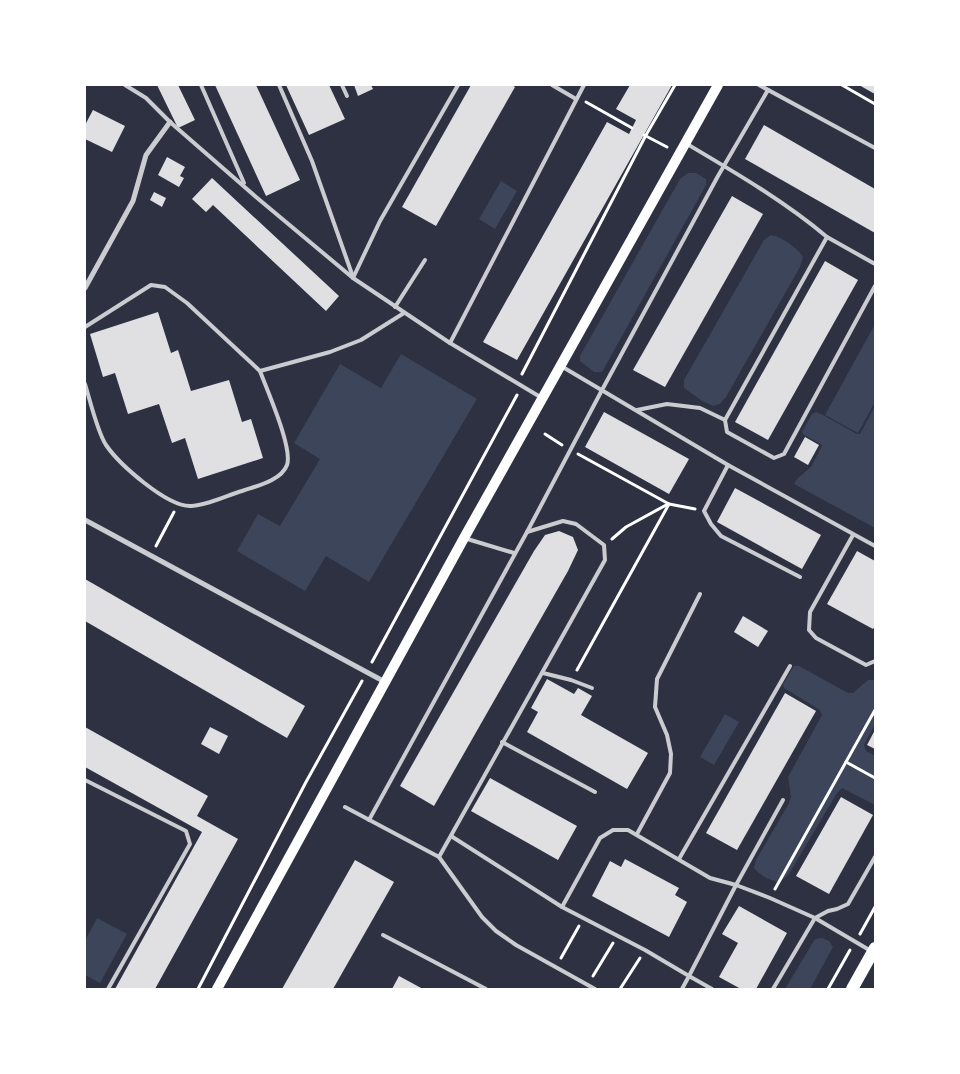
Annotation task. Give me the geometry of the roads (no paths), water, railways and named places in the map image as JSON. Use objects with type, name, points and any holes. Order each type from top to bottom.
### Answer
[{"type":"main road","points":[[217,989],[464,538],[718,85]]},
{"type":"main road","points":[[852,989],[874,951]]},
{"type":"street","points":[[85,288],[133,201],[146,154],[170,122]]},
{"type":"street","points":[[85,520],[386,682]]},
{"type":"lane","points":[[125,85],[146,98],[170,122],[353,278],[450,343],[542,398]]},
{"type":"lane","points":[[201,85],[244,185]]},
{"type":"lane","points":[[279,85],[312,160],[353,278]]},
{"type":"lane","points":[[342,85],[347,96]]},
{"type":"lane","points":[[353,278],[380,221],[458,85]]},
{"type":"lane","points":[[552,85],[576,98]]},
{"type":"lane","points":[[450,343],[584,85]]},
{"type":"lane","points":[[758,85],[875,148]]},
{"type":"lane","points":[[369,820],[724,166],[768,90]]},
{"type":"lane","points":[[685,143],[796,212],[827,237],[875,264]]},
{"type":"lane","points":[[827,237],[725,420],[727,432],[774,458],[784,454],[875,286]]},
{"type":"lane","points":[[395,307],[425,260]]},
{"type":"lane","points":[[85,327],[151,285],[165,287],[187,303],[260,371],[288,449],[287,466],[274,480],[199,504],[190,506],[178,503],[157,492],[128,470],[106,444],[85,384]]},
{"type":"lane","points":[[260,371],[330,352],[361,340],[404,313]]},
{"type":"lane","points":[[561,366],[728,465],[875,546]]},
{"type":"lane","points":[[637,410],[667,404],[700,408],[725,420]]},
{"type":"lane","points":[[728,465],[704,511],[711,524],[721,536],[800,577]]},
{"type":"lane","points":[[439,857],[605,560],[604,545],[576,524],[563,521],[526,532]]},
{"type":"lane","points":[[853,535],[810,612],[808,630],[816,638],[866,665],[875,661]]},
{"type":"lane","points":[[464,538],[514,553]]},
{"type":"lane","points":[[637,834],[670,774],[671,754],[667,735],[654,707],[657,679],[700,594]]},
{"type":"lane","points":[[679,859],[790,666]]},
{"type":"lane","points":[[543,673],[571,680],[592,688]]},
{"type":"lane","points":[[502,742],[595,792]]},
{"type":"lane","points":[[85,780],[186,831],[190,844],[108,989]]},
{"type":"lane","points":[[682,989],[783,800]]},
{"type":"lane","points":[[345,807],[439,857],[482,917],[496,931],[516,945],[594,989]]},
{"type":"lane","points":[[562,907],[600,838],[613,830],[628,830],[710,878],[736,885],[815,918],[874,951]]},
{"type":"lane","points":[[451,836],[562,907],[644,950],[712,989]]},
{"type":"lane","points":[[773,989],[815,918],[848,904],[875,857]]},
{"type":"lane","points":[[383,935],[486,989]]}]
